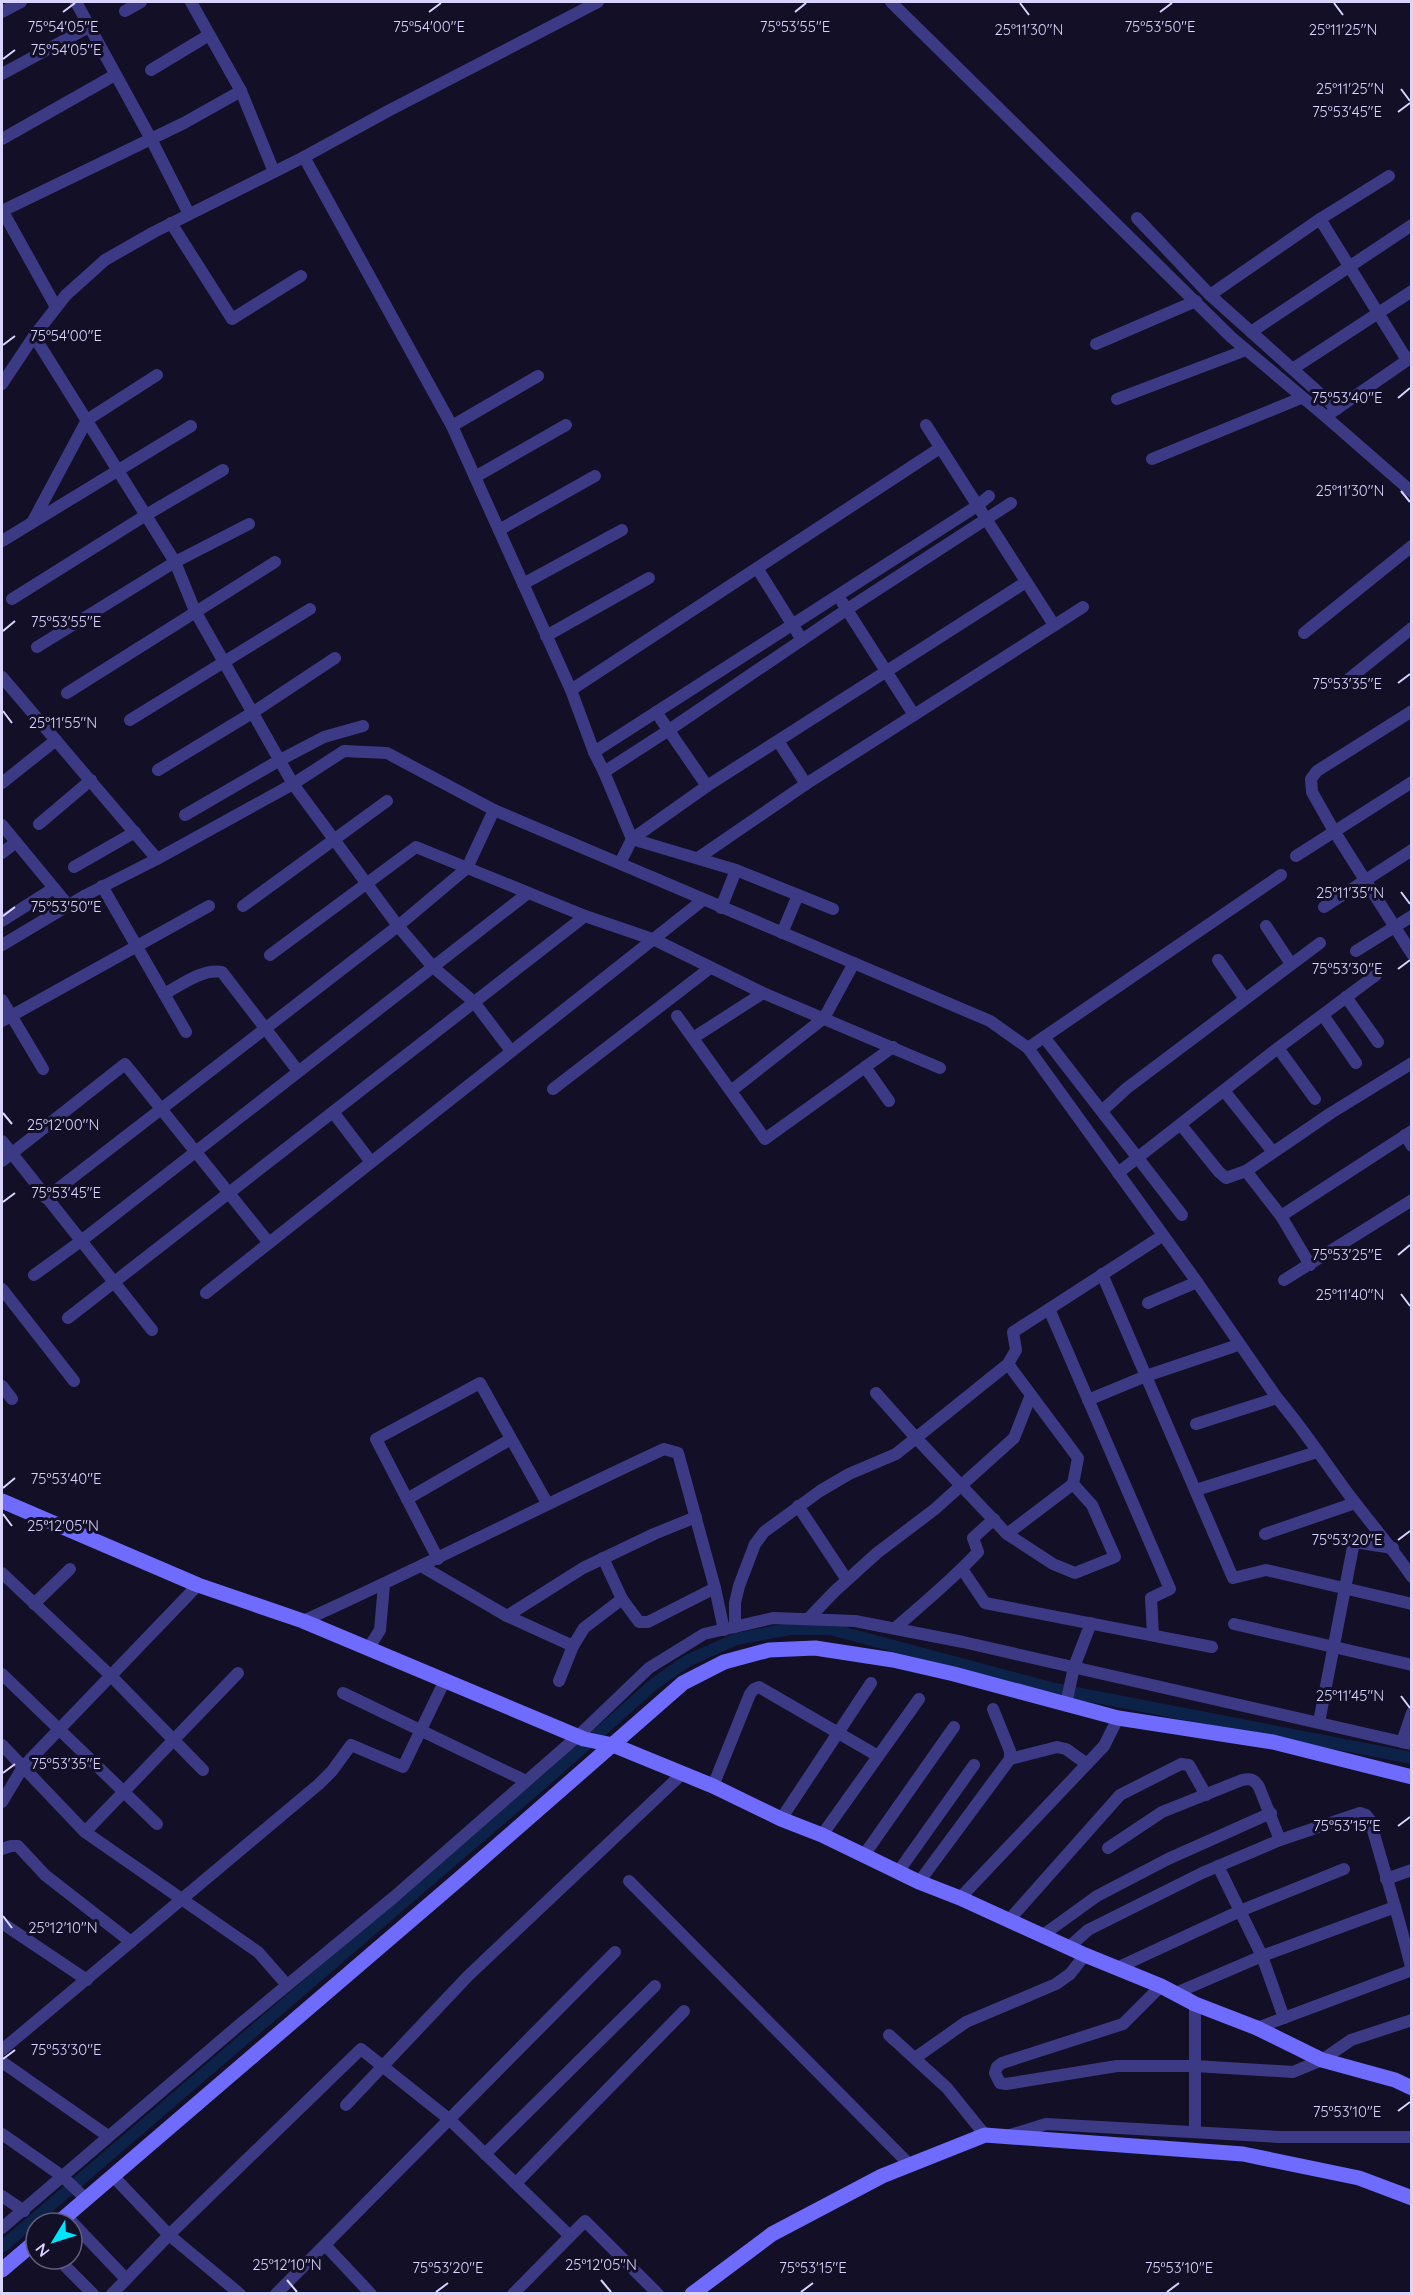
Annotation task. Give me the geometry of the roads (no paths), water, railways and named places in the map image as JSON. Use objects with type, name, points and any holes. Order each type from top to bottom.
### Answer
[{"type":"street","points":[[2,12],[21,2]]},
{"type":"street","points":[[76,2],[152,139],[189,214]]},
{"type":"street","points":[[125,10],[141,2]]},
{"type":"street","points":[[191,2],[241,91],[274,172]]},
{"type":"street","points":[[2,384],[56,307],[105,260],[171,223],[304,157],[598,2]]},
{"type":"street","points":[[891,2],[1231,337],[1412,492]]},
{"type":"street","points":[[2,74],[89,27]]},
{"type":"street","points":[[151,70],[209,35]]},
{"type":"street","points":[[2,139],[115,75]]},
{"type":"street","points":[[56,307],[2,211],[184,123],[241,91]]},
{"type":"street","points":[[304,157],[452,426],[571,690],[594,752],[604,772],[625,851],[704,900],[724,899],[786,925],[854,963],[1036,1042],[1103,1110],[1127,1166],[1162,1236],[1197,1282],[1238,1345],[1355,1503],[1393,1548],[1412,1577]]},
{"type":"street","points":[[1210,295],[1320,219],[1389,176]]},
{"type":"street","points":[[1137,218],[1210,295],[1337,409]]},
{"type":"street","points":[[1320,219],[1409,358],[1326,417]]},
{"type":"street","points":[[171,223],[231,319],[301,276]]},
{"type":"street","points":[[1251,332],[1412,225]]},
{"type":"street","points":[[1294,368],[1412,291]]},
{"type":"street","points":[[1096,344],[1196,301]]},
{"type":"street","points":[[34,336],[175,562],[195,611],[286,772],[333,840],[398,926],[433,967],[474,1002],[511,1051]]},
{"type":"street","points":[[1117,399],[1246,350]]},
{"type":"street","points":[[33,522],[87,420],[157,375]]},
{"type":"street","points":[[452,426],[538,376]]},
{"type":"street","points":[[1152,459],[1301,398]]},
{"type":"street","points":[[475,477],[566,425]]},
{"type":"street","points":[[926,425],[1054,625]]},
{"type":"street","points":[[2,540],[191,426]]},
{"type":"street","points":[[571,690],[940,448]]},
{"type":"street","points":[[12,599],[223,470]]},
{"type":"street","points":[[499,530],[595,476]]},
{"type":"street","points":[[594,752],[977,506],[989,496]]},
{"type":"street","points":[[604,772],[846,609],[1011,503]]},
{"type":"street","points":[[38,647],[175,562],[249,524]]},
{"type":"street","points":[[523,584],[622,530]]},
{"type":"street","points":[[1304,633],[1412,546]]},
{"type":"street","points":[[67,693],[275,562]]},
{"type":"street","points":[[757,568],[802,640]]},
{"type":"street","points":[[546,636],[649,579]]},
{"type":"street","points":[[625,851],[707,786],[1026,582]]},
{"type":"street","points":[[838,595],[914,715]]},
{"type":"street","points":[[699,858],[806,784],[1083,607]]},
{"type":"street","points":[[130,720],[310,609]]},
{"type":"street","points":[[1344,683],[1412,628]]},
{"type":"street","points":[[158,770],[252,713],[335,658]]},
{"type":"street","points":[[2,677],[152,853]]},
{"type":"street","points":[[1412,711],[1317,771],[1311,779],[1312,792],[1334,831],[1412,954]]},
{"type":"street","points":[[656,712],[707,786]]},
{"type":"street","points":[[2,921],[61,897],[102,886],[286,772],[324,738],[363,726]]},
{"type":"street","points":[[2,783],[56,740]]},
{"type":"street","points":[[778,741],[806,784]]},
{"type":"street","points":[[185,815],[286,772],[344,751],[387,753],[494,810],[625,851],[699,858],[736,870],[833,909]]},
{"type":"street","points":[[39,824],[91,780]]},
{"type":"street","points":[[1296,856],[1412,782]]},
{"type":"street","points":[[243,906],[387,801]]},
{"type":"street","points":[[46,1198],[398,926],[467,868],[494,810]]},
{"type":"street","points":[[2,825],[61,897]]},
{"type":"street","points":[[74,867],[135,832]]},
{"type":"street","points":[[2,853],[16,842]]},
{"type":"street","points":[[270,955],[416,847],[585,916],[655,940],[763,993],[940,1068]]},
{"type":"street","points":[[1324,907],[1412,850]]},
{"type":"street","points":[[724,899],[736,870]]},
{"type":"street","points":[[1036,1042],[1281,875]]},
{"type":"street","points":[[102,886],[186,1032]]},
{"type":"street","points":[[34,1275],[81,1241],[528,893]]},
{"type":"street","points":[[786,925],[798,895]]},
{"type":"street","points":[[2,945],[61,897]]},
{"type":"street","points":[[206,1293],[704,900]]},
{"type":"street","points":[[6,1018],[209,906]]},
{"type":"street","points":[[68,1318],[585,916]]},
{"type":"street","points":[[1356,951],[1412,916]]},
{"type":"street","points":[[1266,926],[1291,964]]},
{"type":"street","points":[[1103,1110],[1127,1088],[1320,943]]},
{"type":"street","points":[[1218,960],[1245,999]]},
{"type":"street","points":[[731,1091],[824,1018],[854,963]]},
{"type":"street","points":[[554,1089],[710,968]]},
{"type":"street","points":[[164,994],[205,973],[213,970],[222,972],[298,1071]]},
{"type":"street","points":[[1127,1166],[1376,975]]},
{"type":"street","points":[[693,1038],[763,993]]},
{"type":"street","points":[[1346,997],[1378,1042]]},
{"type":"street","points":[[2,1000],[6,1018],[43,1069]]},
{"type":"street","points":[[1323,1015],[1356,1063]]},
{"type":"street","points":[[677,1016],[765,1139],[893,1047]]},
{"type":"street","points":[[1036,1042],[1127,1166],[1182,1215]]},
{"type":"street","points":[[1278,1048],[1315,1099]]},
{"type":"street","points":[[1181,1125],[1219,1172],[1227,1178],[1246,1171],[1331,1113],[1412,1063]]},
{"type":"street","points":[[6,1158],[125,1064],[269,1243]]},
{"type":"street","points":[[865,1067],[889,1101]]},
{"type":"street","points":[[1225,1092],[1273,1152]]},
{"type":"street","points":[[333,1112],[371,1162]]},
{"type":"street","points":[[1281,1216],[1409,1137]]},
{"type":"street","points":[[2,1141],[6,1158],[46,1198],[152,1330]]},
{"type":"street","points":[[1246,1171],[1281,1216],[1310,1265]]},
{"type":"street","points":[[1284,1280],[1412,1200]]},
{"type":"street","points":[[729,1628],[739,1586],[755,1544],[764,1532],[798,1506],[849,1474],[896,1454],[1008,1364],[1016,1350],[1013,1332],[1162,1236]]},
{"type":"street","points":[[1102,1274],[1233,1578],[1266,1570],[1412,1604]]},
{"type":"street","points":[[1148,1302],[1197,1282]]},
{"type":"street","points":[[2,1288],[74,1381]]},
{"type":"street","points":[[1049,1309],[1170,1589],[1151,1598],[1153,1635]]},
{"type":"street","points":[[1088,1400],[1146,1376],[1238,1345]]},
{"type":"street","points":[[1007,1534],[1073,1484],[1078,1458],[1008,1364]]},
{"type":"street","points":[[438,1559],[376,1439],[480,1383],[548,1503]]},
{"type":"street","points":[[2,1386],[12,1399]]},
{"type":"street","points":[[876,1393],[916,1439],[1007,1534],[1053,1564],[1075,1573],[1115,1557],[1092,1505],[1073,1484]]},
{"type":"street","points":[[808,1619],[877,1553],[963,1486],[1014,1438],[1031,1395]]},
{"type":"street","points":[[1196,1424],[1277,1398]]},
{"type":"street","points":[[407,1499],[512,1439]]},
{"type":"street","points":[[303,1621],[423,1567],[548,1503],[664,1449],[678,1453],[729,1628]]},
{"type":"street","points":[[1196,1490],[1317,1452]]},
{"type":"street","points":[[2,1501],[198,1585],[303,1621],[373,1640],[445,1680],[581,1738],[608,1745],[683,1773],[920,1882],[1161,1986],[1195,2004],[1257,2028],[1322,2060],[1395,2080],[1412,2088]]},
{"type":"street","points":[[1265,1534],[1355,1503]]},
{"type":"street","points":[[798,1506],[847,1581]]},
{"type":"street","points":[[507,1616],[583,1568],[696,1517]]},
{"type":"street","points":[[895,1628],[978,1552],[973,1538],[994,1519]]},
{"type":"street","points":[[1318,1722],[1354,1542],[1393,1548]]},
{"type":"street","points":[[603,1558],[622,1599],[639,1622],[648,1622],[716,1588]]},
{"type":"street","points":[[423,1567],[507,1616],[573,1646]]},
{"type":"street","points":[[34,1604],[70,1569]]},
{"type":"street","points":[[962,1569],[985,1603],[1212,1647]]},
{"type":"street","points":[[2,1573],[110,1675],[203,1770]]},
{"type":"street","points":[[2,1802],[23,1767],[198,1585]]},
{"type":"street","points":[[373,1640],[384,1585]]},
{"type":"street","points":[[559,1681],[573,1646],[591,1622],[622,1599]]},
{"type":"street","points":[[2,2228],[65,2178],[108,2136],[394,1897],[526,1781],[581,1738],[649,1668],[704,1634],[773,1618],[855,1621],[1074,1667],[1407,1743],[1412,1713]]},
{"type":"street","points":[[1068,1696],[1074,1667],[1091,1623]]},
{"type":"street","points":[[1234,1624],[1412,1665]]},
{"type":"street","points":[[69,2211],[83,2196],[113,2176],[608,1745],[683,1683],[724,1662],[769,1650],[815,1648],[893,1660],[1068,1696],[1118,1718],[1252,1737],[1412,1777]]},
{"type":"street","points":[[85,1832],[238,1673]]},
{"type":"street","points":[[2,1674],[157,1824]]},
{"type":"street","points":[[2,2050],[314,1788],[332,1771],[351,1745],[403,1767],[445,1680]]},
{"type":"street","points":[[781,1819],[871,1683]]},
{"type":"street","points":[[713,1786],[754,1689],[759,1687],[878,1756]]},
{"type":"street","points":[[343,1693],[526,1781]]},
{"type":"street","points":[[822,1835],[919,1699]]},
{"type":"street","points":[[920,1882],[1010,1759],[1010,1751],[993,1709]]},
{"type":"street","points":[[960,1898],[1104,1746],[1118,1718]]},
{"type":"street","points":[[864,1855],[954,1727]]},
{"type":"street","points":[[2,1745],[85,1832],[258,1952],[287,1985]]},
{"type":"street","points":[[1010,1759],[1057,1747],[1066,1749],[1087,1764]]},
{"type":"street","points":[[1009,1920],[1120,1795],[1181,1764],[1189,1765],[1206,1795]]},
{"type":"street","points":[[898,1872],[974,1765]]},
{"type":"street","points":[[345,2105],[468,1976],[683,1773]]},
{"type":"street","points":[[1108,1848],[1150,1819],[1250,1779],[1256,1782],[1280,1839]]},
{"type":"street","points":[[1043,1935],[1098,1896],[1168,1859],[1271,1813]]},
{"type":"street","points":[[1069,1947],[1088,1930],[1218,1866],[1280,1839],[1359,1813],[1366,1815],[1370,1820],[1411,1970],[1257,2028]]},
{"type":"street","points":[[2,1849],[18,1846],[45,1875],[131,1942]]},
{"type":"street","points":[[1218,1866],[1262,1956],[1284,2018]]},
{"type":"street","points":[[1117,1968],[1240,1911],[1344,1869]]},
{"type":"street","points":[[1386,1880],[1412,1870]]},
{"type":"street","points":[[629,1881],[910,2165]]},
{"type":"street","points":[[1176,1993],[1262,1956],[1395,1907]]},
{"type":"street","points":[[2,1923],[87,1980]]},
{"type":"street","points":[[276,2294],[615,1952]]},
{"type":"street","points":[[915,2058],[966,2022],[1056,1984],[1070,1974],[1085,1955]]},
{"type":"street","points":[[485,2154],[655,1986]]},
{"type":"street","points":[[1161,1986],[1123,2024],[1002,2063],[997,2067],[996,2078],[999,2083],[1006,2084],[1100,2068],[1195,2066],[1293,2072],[1322,2060],[1351,2040],[1412,2020]]},
{"type":"street","points":[[1195,2004],[1195,2132]]},
{"type":"street","points":[[516,2183],[684,2011]]},
{"type":"street","points":[[889,2035],[947,2088],[985,2135]]},
{"type":"street","points":[[112,2294],[361,2049],[450,2120],[570,2236]]},
{"type":"street","points":[[2,2062],[108,2136]]},
{"type":"street","points":[[1009,2136],[1046,2124],[1280,2137],[1412,2137]]},
{"type":"street","points":[[2,2134],[65,2178],[83,2196]]},
{"type":"street","points":[[692,2294],[772,2234],[882,2176],[985,2135],[1037,2137],[1244,2154],[1359,2178],[1412,2198]]},
{"type":"street","points":[[113,2176],[170,2235],[240,2294]]},
{"type":"street","points":[[2,2196],[24,2211]]},
{"type":"street","points":[[513,2294],[585,2221],[658,2294]]},
{"type":"street","points":[[84,2240],[126,2279]]},
{"type":"street","points":[[325,2245],[371,2294]]},
{"type":"street","points":[[2,2270],[24,2251]]},
{"type":"street","points":[[70,2271],[93,2294]]},
{"type":"waterway","points":[[2,2247],[546,1780],[654,1684],[687,1661],[736,1639],[790,1629],[830,1629],[1055,1689],[1412,1758]]}]
